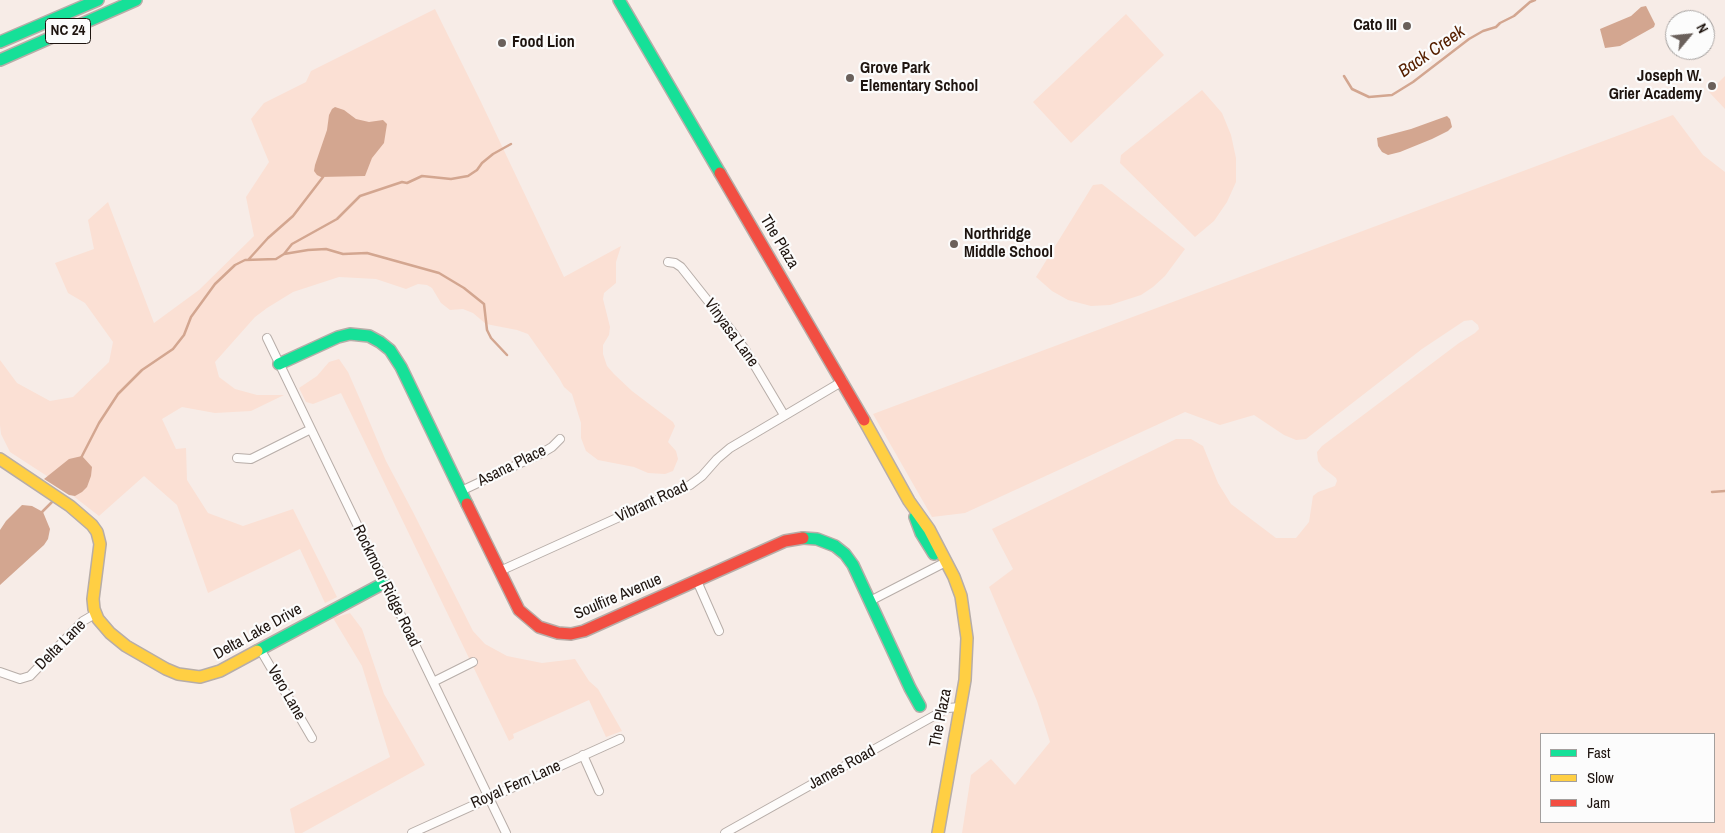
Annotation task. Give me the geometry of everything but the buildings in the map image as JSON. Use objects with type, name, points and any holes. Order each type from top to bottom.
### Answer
[{"type":"street","name":"NC 24","points":[[0,42],[98,0]]},
{"type":"street","name":"NC 24","points":[[0,60],[136,0]]},
{"type":"street","name":"The Plaza","points":[[620,0],[842,381],[909,501],[947,562],[961,596],[967,638],[965,680],[938,833]]},
{"type":"street","name":"Vinyasa Lane","points":[[668,262],[675,263],[681,267],[731,330],[746,351],[784,415]]},
{"type":"street","name":"Soulfire Avenue","points":[[279,364],[344,335],[363,335],[380,342],[390,350],[401,367],[519,610],[539,627],[551,632],[564,634],[578,633],[784,541],[810,538],[829,543],[845,554],[853,565],[920,706]]},
{"type":"street","name":"Rockmoor Ridge Road","points":[[267,338],[506,833]]},
{"type":"street","name":"Vibrant Road","points":[[500,571],[690,485],[702,476],[730,448],[842,381]]},
{"type":"street","points":[[237,458],[251,458],[311,429]]},
{"type":"street","name":"Asana Place","points":[[461,491],[547,450],[560,439]]},
{"type":"street","points":[[0,459],[70,506],[92,525],[97,532],[100,552],[93,598],[95,614]]},
{"type":"street","name":"The Plaza","points":[[909,501],[921,533],[962,608]]},
{"type":"street","points":[[870,601],[940,565]]},
{"type":"street","points":[[697,581],[719,631]]},
{"type":"street","name":"Delta Lake Drive","points":[[95,614],[102,625],[126,646],[166,669],[191,677],[210,675],[384,583]]},
{"type":"street","name":"Delta Lane","points":[[0,672],[20,679],[30,676],[83,621],[95,614]]},
{"type":"street","name":"Vero Lane","points":[[260,649],[312,738]]},
{"type":"street","points":[[433,682],[472,662]]},
{"type":"street","name":"James Road","points":[[726,833],[948,708],[960,707]]},
{"type":"street","name":"Royal Fern Lane","points":[[412,833],[620,739]]},
{"type":"street","points":[[583,755],[599,791]]},
{"type":"shaded area","points":[[1646,6],[1655,24],[1654,27],[1620,46],[1605,48],[1600,29],[1631,16],[1641,7]]},
{"type":"shaded area","points":[[435,9],[564,277],[621,246],[616,262],[616,283],[604,293],[603,299],[610,327],[609,335],[603,345],[603,354],[607,366],[614,374],[632,391],[673,422],[675,426],[668,442],[676,451],[678,459],[673,471],[665,474],[648,473],[634,467],[598,460],[586,451],[581,438],[581,423],[572,394],[564,387],[528,334],[486,324],[473,313],[463,309],[450,310],[441,303],[432,288],[427,285],[418,284],[406,289],[376,279],[339,277],[293,292],[267,308],[255,317],[215,362],[219,377],[235,389],[257,395],[284,395],[251,411],[215,413],[182,407],[162,419],[176,449],[186,448],[187,480],[208,513],[243,526],[293,509],[337,597],[325,603],[300,549],[208,593],[177,505],[144,476],[99,516],[50,478],[10,452],[1,434],[0,425],[0,360],[17,383],[50,401],[73,397],[109,362],[113,342],[85,303],[68,293],[55,263],[94,249],[88,220],[108,202],[154,323],[199,290],[254,236],[246,197],[269,162],[251,119],[264,103],[306,82],[311,71]]},
{"type":"shaded area","points":[[1126,14],[1164,55],[1071,143],[1033,102]]},
{"type":"shaded area","points":[[1725,76],[1725,109],[1709,92]]},
{"type":"shaded area","points":[[1202,90],[1222,113],[1231,135],[1236,158],[1236,182],[1227,202],[1214,221],[1195,237],[1120,163],[1121,155]]},
{"type":"shaded area","points":[[335,107],[344,110],[356,119],[369,122],[383,120],[387,124],[384,143],[372,158],[365,176],[321,177],[314,171],[327,130],[329,115]]},
{"type":"shaded area","points":[[1673,115],[1703,155],[1725,172],[1725,833],[962,833],[971,775],[991,759],[1015,785],[1050,742],[1037,701],[989,587],[1013,569],[992,529],[1176,439],[1191,439],[1203,446],[1218,483],[1231,504],[1276,538],[1296,538],[1309,522],[1313,496],[1318,492],[1335,486],[1337,481],[1336,478],[1322,467],[1318,461],[1317,452],[1322,446],[1475,333],[1479,329],[1478,325],[1472,320],[1464,321],[1422,349],[1306,439],[1296,440],[1284,435],[1254,415],[1220,425],[1185,412],[965,513],[932,517],[873,414]]},
{"type":"shaded area","points":[[1447,116],[1452,127],[1432,139],[1388,155],[1382,152],[1378,146],[1377,138],[1411,129]]},
{"type":"shaded area","points":[[1102,184],[1185,249],[1165,276],[1141,295],[1110,305],[1091,306],[1068,300],[1052,291],[1036,277],[1093,185]]},
{"type":"shaded area","points":[[339,359],[348,372],[386,461],[473,631],[485,644],[507,656],[542,663],[575,659],[589,681],[598,689],[622,731],[606,737],[589,700],[513,734],[514,738],[509,741],[341,393],[313,404],[306,402],[299,388],[317,376],[329,362]]},
{"type":"shaded area","points":[[82,456],[92,467],[87,487],[82,492],[75,496],[69,495],[44,479],[69,459]]},
{"type":"shaded area","points":[[22,505],[32,506],[43,512],[50,529],[48,539],[44,545],[0,585],[0,530]]},
{"type":"shaded area","points":[[350,613],[362,629],[384,694],[425,765],[302,833],[295,833],[290,809],[390,757],[362,666],[333,618]]},
{"type":"waterway","name":"Back Creek","points":[[1344,76],[1352,89],[1369,97],[1392,95],[1413,82],[1469,39],[1483,31],[1496,27],[1535,0]]},
{"type":"waterway","points":[[284,254],[292,244],[337,219],[360,196],[402,182],[407,183],[422,176],[451,179],[468,176],[493,154],[511,144]]},
{"type":"waterway","points":[[249,259],[268,238],[293,216],[323,177]]},
{"type":"waterway","points":[[81,458],[99,423],[118,394],[142,370],[173,349],[184,335],[191,317],[215,284],[235,265],[245,260],[276,259],[284,254],[326,249],[343,254],[367,253],[439,273],[464,288],[484,304],[487,330],[491,338],[507,355]]},
{"type":"waterway","points":[[1712,492],[1725,491]]},
{"type":"waterway","points":[[41,513],[52,502]]},
{"type":"traffic: fast","points":[[0,42],[98,0]]},
{"type":"traffic: fast","points":[[0,60],[136,0]]},
{"type":"traffic: fast","points":[[619,0],[720,173]]},
{"type":"traffic: fast","points":[[279,364],[338,337],[350,334],[369,336],[380,342],[390,350],[401,367],[467,504]]},
{"type":"traffic: fast","points":[[915,517],[921,533],[934,554]]},
{"type":"traffic: fast","points":[[803,538],[817,539],[835,546],[845,554],[853,565],[920,706]]},
{"type":"traffic: fast","points":[[257,651],[384,583]]},
{"type":"traffic: slow","points":[[864,420],[909,501],[929,529],[954,577],[961,596],[967,638],[965,680],[938,833]]},
{"type":"traffic: slow","points":[[0,459],[70,506],[92,525],[97,532],[100,544],[93,599],[94,609],[98,619],[110,633],[126,646],[166,669],[178,674],[200,677],[220,671],[257,651]]},
{"type":"traffic: jam","points":[[720,173],[864,420]]},
{"type":"traffic: jam","points":[[467,504],[519,610],[539,627],[558,633],[571,634],[584,631],[785,541],[803,538]]},
{"type":"place","name":"Cato III","points":[[1407,26]]},
{"type":"place","name":"Food Lion","points":[[502,43]]},
{"type":"place","name":"Grove Park Elementary School","points":[[850,78]]},
{"type":"place","name":"Joseph W. Grier Academy","points":[[1712,86]]},
{"type":"place","name":"Northridge Middle School","points":[[954,244]]}]
